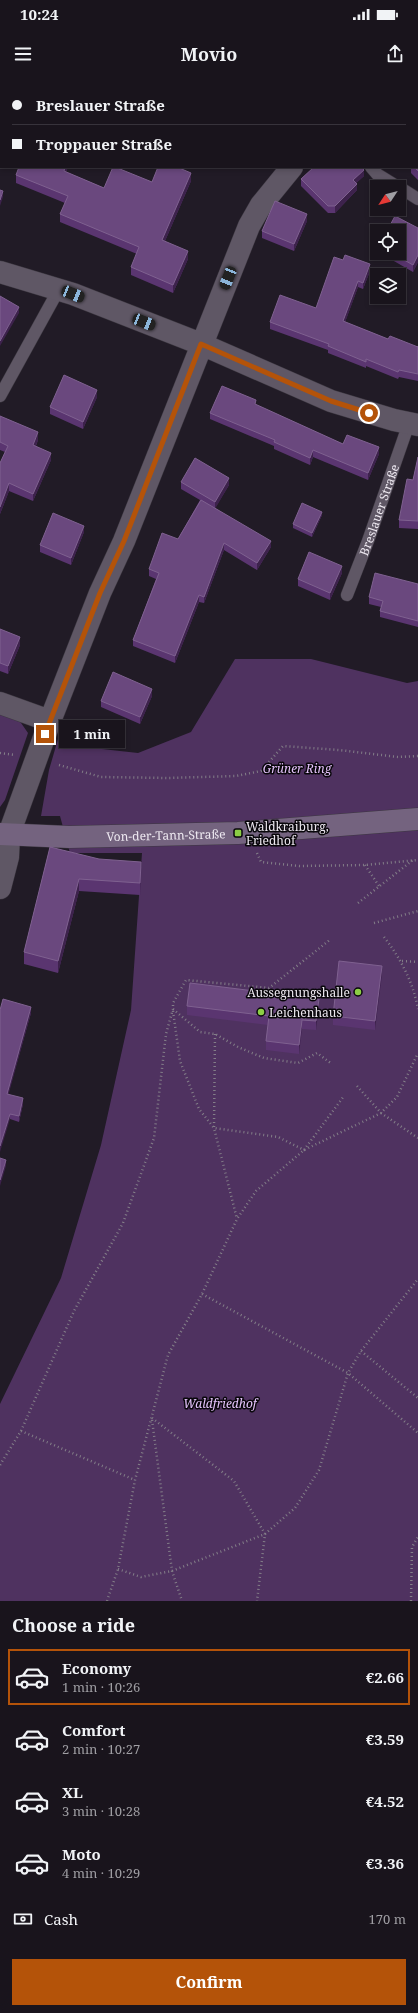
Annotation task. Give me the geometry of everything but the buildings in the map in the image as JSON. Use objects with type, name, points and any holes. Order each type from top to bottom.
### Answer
[{"type":"street","points":[[0,888],[8,857],[5,834],[100,593],[124,541],[249,226],[261,205],[291,168]]},
{"type":"street","name":"Breslauer Straße","points":[[0,272],[59,289],[201,344],[331,401],[413,424]]},
{"type":"street","points":[[0,702],[50,722]]},
{"type":"street","name":"Von-der-Tann-Straße","points":[[5,834],[69,837],[238,833],[418,819]]},
{"type":"lane","points":[[372,168],[377,174],[387,180]]},
{"type":"lane","points":[[406,191],[418,199]]},
{"type":"lane","points":[[0,396],[59,289]]},
{"type":"lane","name":"Breslauer Straße","points":[[347,595],[413,424]]},
{"type":"path","points":[[0,753],[36,758],[101,777],[168,778],[236,776],[261,771],[283,746],[339,750],[398,757],[418,756]]},
{"type":"path","points":[[358,903],[413,860]]},
{"type":"path","points":[[365,865],[379,886]]},
{"type":"path","points":[[374,923],[418,910]]},
{"type":"path","points":[[384,937],[402,961],[417,996],[418,1009]]},
{"type":"path","points":[[304,1150],[278,1137],[214,1128],[199,1109],[180,1061],[173,1003],[186,980],[269,988],[331,940]]},
{"type":"path","points":[[402,961],[418,962]]},
{"type":"path","points":[[173,1009],[200,1032],[215,1034],[238,1047],[264,1058],[298,1063],[317,1053],[332,1064]]},
{"type":"path","points":[[0,1465],[21,1430],[74,1311],[122,1223],[154,1138],[166,1034],[173,1009]]},
{"type":"path","points":[[215,1034],[214,1128],[237,1219]]},
{"type":"path","points":[[304,1150],[381,1113],[397,1097],[418,1053]]},
{"type":"path","points":[[356,1086],[381,1113],[418,1138]]},
{"type":"path","points":[[107,1601],[118,1569],[136,1480],[168,1355],[202,1294],[237,1219],[256,1191],[304,1150],[344,1096]]},
{"type":"path","points":[[118,1569],[141,1577],[172,1571],[265,1534],[294,1508],[319,1470],[348,1373],[361,1351],[418,1279]]},
{"type":"path","points":[[202,1294],[348,1373],[418,1434]]},
{"type":"path","points":[[361,1351],[418,1398]]},
{"type":"path","points":[[152,1418],[234,1481],[265,1534],[257,1601]]},
{"type":"path","points":[[152,1418],[172,1571],[182,1601]]},
{"type":"path","points":[[21,1430],[136,1480]]},
{"type":"path","points":[[411,1601],[412,1547],[418,1536]]},
{"type":"green space","name":"Waldfriedhof","points":[[235,659],[311,659],[407,683],[418,681],[418,1601],[0,1601],[0,1404],[61,1278],[101,1145],[131,1010],[142,853],[70,853],[60,816],[41,816],[49,770],[58,739],[84,747],[138,753],[191,732]]},
{"type":"green space","points":[[0,713],[19,720],[28,733],[5,800],[0,807]]},
{"type":"place","name":"Waldkraiburg, Friedhof","points":[[238,833]]},
{"type":"place","name":"Aussegnungshalle","points":[[358,992]]},
{"type":"place","name":"Leichenhaus","points":[[261,1012]]},
{"type":"route","points":[[45,734],[100,593],[124,541],[201,344],[331,401],[369,413]]},
{"type":"park label","name":"Grüner Ring","points":[[297,768]]}]
